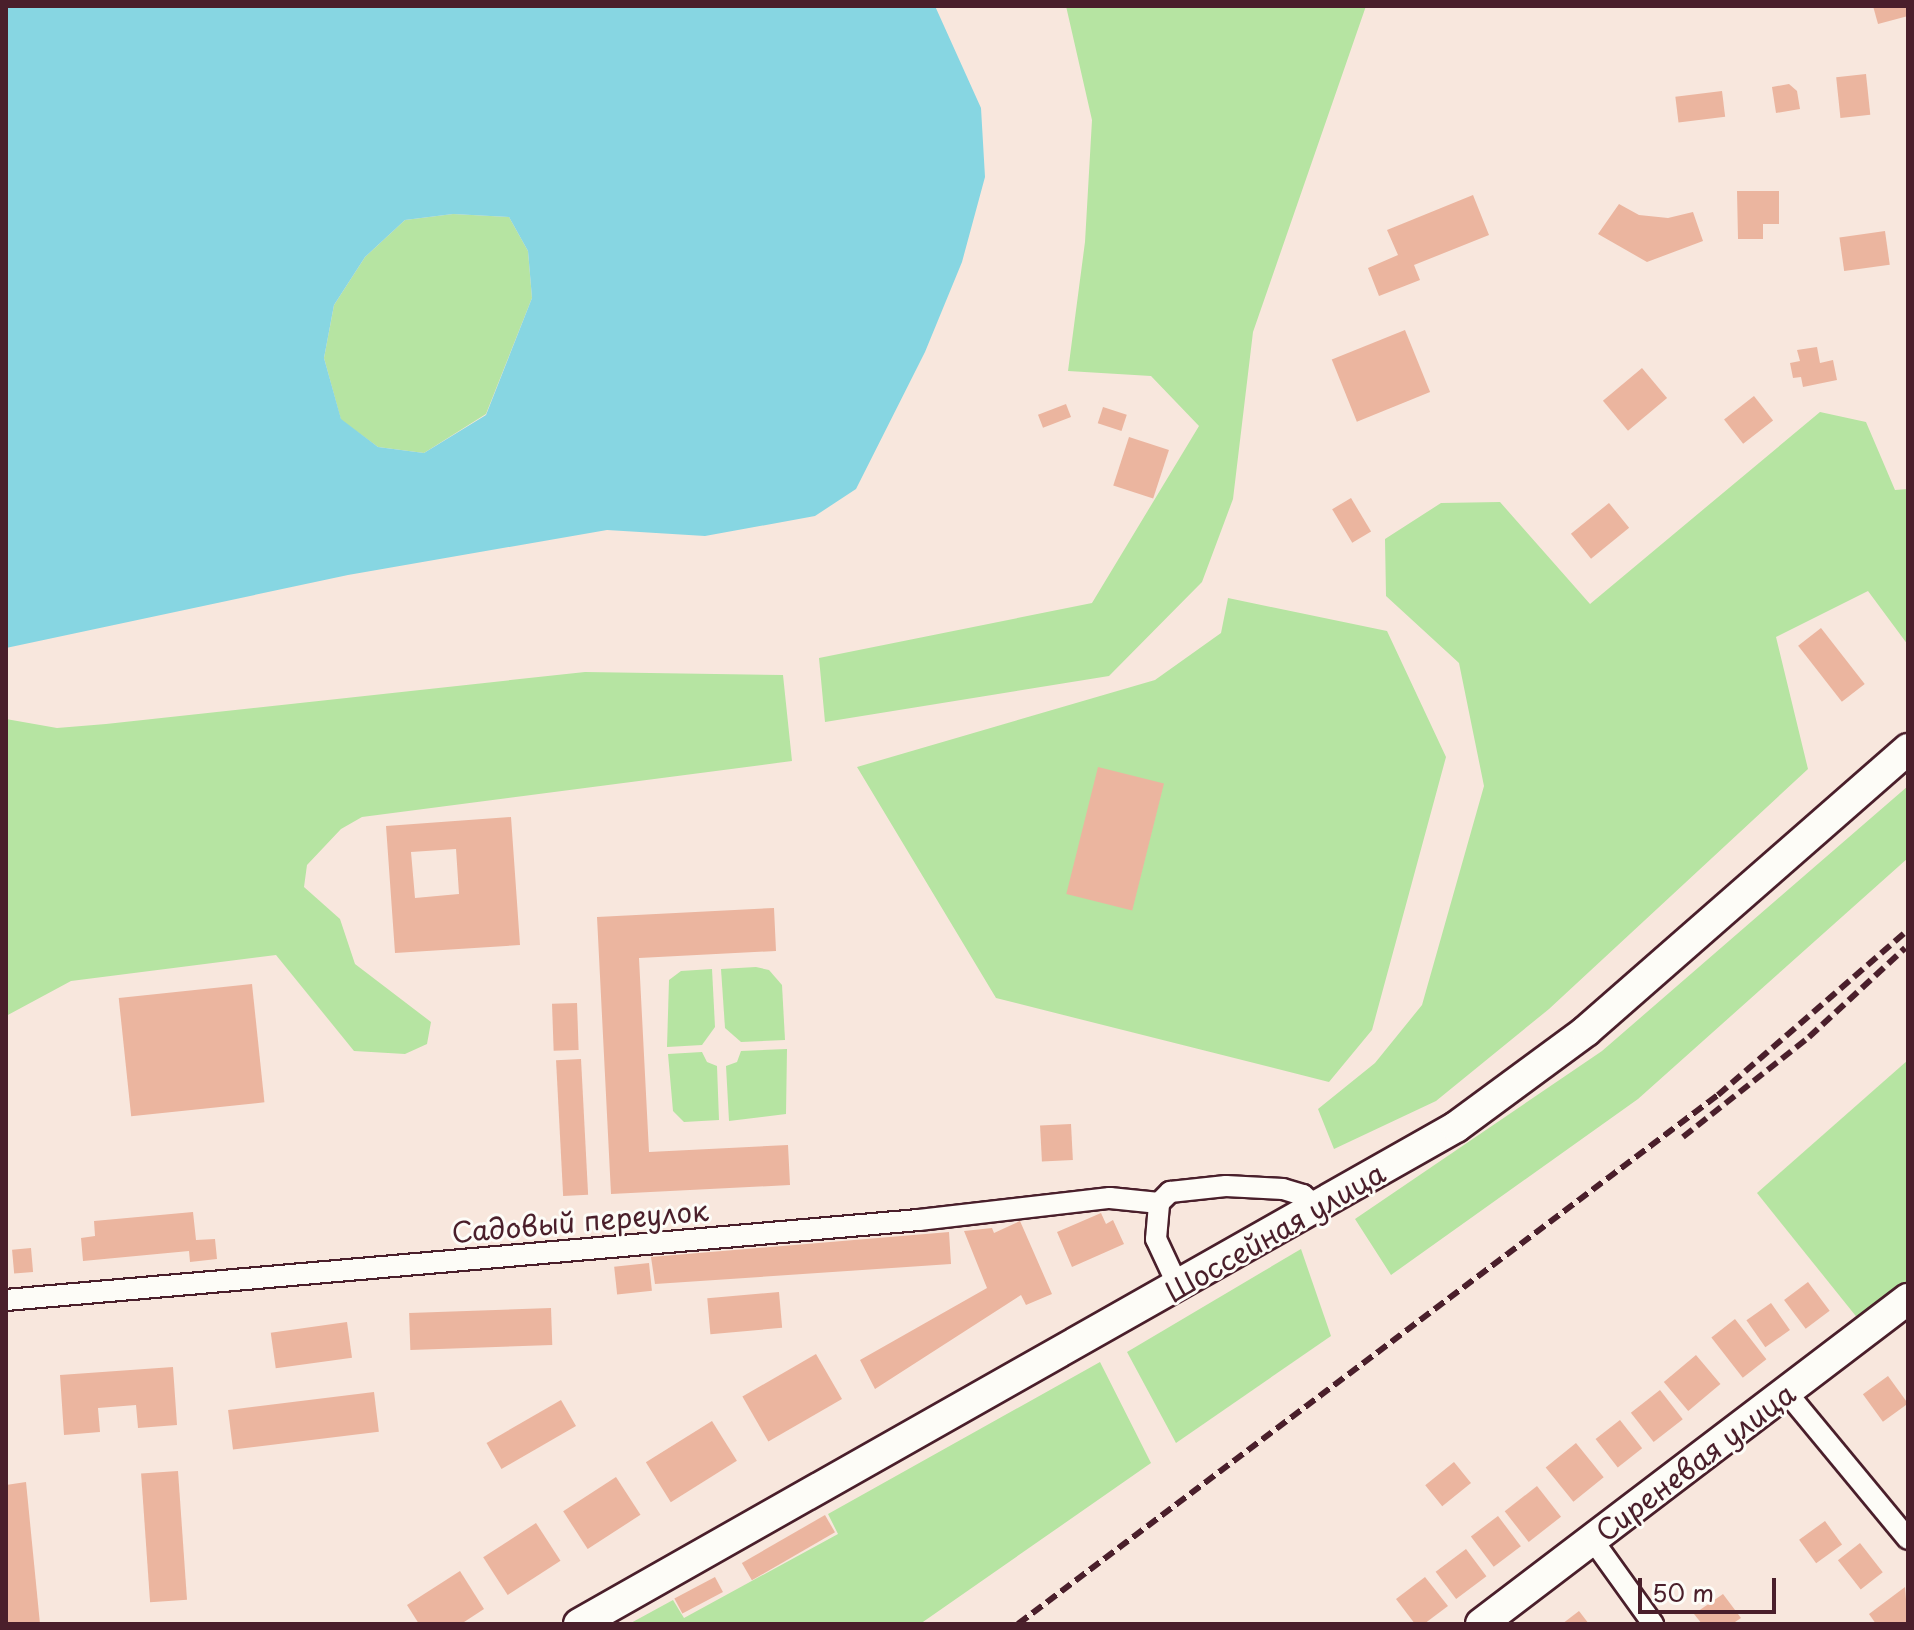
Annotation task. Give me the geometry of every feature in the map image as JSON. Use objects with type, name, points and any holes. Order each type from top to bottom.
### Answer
[{"type":"main road","name":"Шоссейная улица","points":[[579,1624],[1179,1288],[1456,1127],[1586,1031],[1908,749]]},
{"type":"main road","name":"Сиреневая улица","points":[[1481,1624],[1788,1394],[1908,1299]]},
{"type":"street","points":[[1179,1288],[1156,1239],[1159,1203],[1170,1192],[1226,1186],[1283,1189],[1303,1195],[1318,1208]]},
{"type":"street","name":"Садовый переулок","points":[[6,1300],[919,1220],[1110,1198],[1159,1203]]},
{"type":"street","points":[[1788,1394],[1908,1539]]},
{"type":"street","points":[[1592,1539],[1653,1624]]},
{"type":"green space","points":[[1066,6],[1366,6],[1253,332],[1233,499],[1202,582],[1109,676],[825,722],[819,658],[1092,603],[1199,426],[1151,376],[1068,371],[1085,242],[1092,120]]},
{"type":"green space","points":[[453,214],[509,217],[528,251],[532,298],[486,414],[424,453],[378,447],[341,420],[324,358],[334,305],[365,257],[405,220]]},
{"type":"green space","points":[[1820,412],[1866,422],[1895,490],[1908,489],[1908,645],[1868,591],[1776,637],[1808,769],[1549,1009],[1436,1101],[1334,1149],[1318,1109],[1375,1063],[1422,1005],[1484,786],[1459,663],[1386,596],[1385,539],[1441,503],[1500,502],[1590,604]]},
{"type":"green space","points":[[1228,598],[1387,631],[1446,757],[1372,1030],[1329,1082],[996,998],[857,767],[1155,680],[1221,633]]},
{"type":"green space","points":[[585,672],[783,675],[792,761],[362,817],[341,829],[307,865],[304,887],[340,919],[355,964],[431,1022],[427,1044],[405,1054],[354,1051],[276,955],[71,981],[6,1016],[6,719],[57,728]]},
{"type":"green space","points":[[1908,786],[1908,858],[1638,1099],[1391,1275],[1355,1219],[1602,1051]]},
{"type":"green space","points":[[756,967],[769,970],[782,985],[785,1040],[741,1042],[725,1028],[721,969]]},
{"type":"green space","points":[[712,969],[715,1027],[702,1045],[667,1047],[669,980],[681,971]]},
{"type":"green space","points":[[787,1049],[786,1114],[729,1121],[726,1066],[737,1062],[741,1051]]},
{"type":"green space","points":[[702,1052],[707,1062],[717,1066],[719,1120],[684,1122],[673,1111],[668,1054]]},
{"type":"green space","points":[[1908,1060],[1908,1280],[1859,1320],[1757,1193]]},
{"type":"green space","points":[[1301,1249],[1331,1336],[1176,1443],[1127,1352]]},
{"type":"green space","points":[[1100,1362],[1151,1463],[920,1624],[629,1624],[673,1600],[684,1618],[838,1534],[828,1514]]},
{"type":"water","points":[[6,6],[935,6],[981,108],[985,177],[962,262],[925,352],[856,489],[815,516],[705,536],[607,530],[348,575],[6,648]],"holes":[[[453,214],[509,217],[528,251],[532,298],[486,415],[424,453],[378,447],[341,419],[324,358],[334,305],[365,257],[405,220]]]},
{"type":"building","points":[[1873,6],[1908,6],[1908,16],[1878,24]]},
{"type":"building","points":[[1866,74],[1870,115],[1840,118],[1836,77]]},
{"type":"building","points":[[1789,84],[1797,91],[1800,109],[1776,113],[1772,87]]},
{"type":"building","points":[[1722,91],[1725,117],[1679,123],[1675,97]]},
{"type":"building","points":[[1737,191],[1779,191],[1779,224],[1763,224],[1763,239],[1738,239]]},
{"type":"building","points":[[1473,195],[1489,235],[1414,265],[1420,280],[1379,296],[1368,268],[1398,255],[1387,230]]},
{"type":"building","points":[[1619,204],[1639,215],[1668,218],[1693,212],[1703,241],[1647,262],[1598,234]]},
{"type":"building","points":[[1885,231],[1890,265],[1844,271],[1839,237]]},
{"type":"building","points":[[1405,330],[1430,392],[1357,422],[1332,360]]},
{"type":"building","points":[[1817,347],[1820,363],[1833,360],[1837,380],[1803,387],[1801,377],[1793,378],[1790,363],[1800,361],[1797,350]]},
{"type":"building","points":[[1642,368],[1667,398],[1628,431],[1603,401]]},
{"type":"building","points":[[1754,396],[1773,420],[1743,444],[1724,419]]},
{"type":"building","points":[[1066,404],[1071,417],[1043,428],[1038,415]]},
{"type":"building","points":[[1103,407],[1127,415],[1122,431],[1098,423]]},
{"type":"building","points":[[1129,437],[1169,450],[1153,498],[1113,486]]},
{"type":"building","points":[[1351,498],[1371,531],[1352,543],[1332,509]]},
{"type":"building","points":[[1609,503],[1629,528],[1591,559],[1571,534]]},
{"type":"building","points":[[1821,628],[1865,684],[1842,702],[1798,646]]},
{"type":"building","points":[[1098,767],[1164,783],[1132,911],[1066,894]]},
{"type":"building","points":[[511,817],[520,945],[395,953],[386,826]],"holes":[[[456,849],[459,894],[415,898],[411,852]]]},
{"type":"building","points":[[774,908],[776,951],[639,958],[649,1152],[788,1145],[790,1185],[611,1194],[597,917]]},
{"type":"building","points":[[252,984],[264,1102],[131,1116],[119,998]]},
{"type":"building","points":[[577,1003],[579,1050],[554,1051],[552,1004]]},
{"type":"building","points":[[581,1059],[588,1195],[563,1196],[556,1060]]},
{"type":"building","points":[[1071,1124],[1073,1160],[1042,1162],[1040,1126]]},
{"type":"building","points":[[193,1212],[196,1240],[215,1239],[217,1259],[190,1262],[189,1251],[83,1261],[81,1238],[95,1236],[94,1221]]},
{"type":"building","points":[[1101,1213],[1106,1224],[1113,1220],[1124,1244],[1072,1267],[1057,1232]]},
{"type":"building","points":[[1020,1221],[1052,1294],[1026,1305],[1021,1295],[875,1389],[860,1360],[987,1288],[964,1231],[992,1228],[994,1233]]},
{"type":"building","points":[[949,1232],[951,1264],[655,1284],[651,1257]]},
{"type":"building","points":[[31,1248],[33,1272],[14,1274],[12,1250]]},
{"type":"building","points":[[649,1263],[652,1291],[617,1295],[614,1267]]},
{"type":"building","points":[[1808,1282],[1830,1311],[1806,1329],[1784,1300]]},
{"type":"building","points":[[779,1292],[782,1328],[710,1334],[707,1298]]},
{"type":"building","points":[[1771,1303],[1790,1330],[1765,1347],[1746,1320]]},
{"type":"building","points":[[551,1308],[552,1345],[410,1350],[409,1313]]},
{"type":"building","points":[[1735,1319],[1766,1359],[1743,1378],[1711,1337]]},
{"type":"building","points":[[347,1322],[352,1358],[276,1368],[271,1333]]},
{"type":"building","points":[[816,1354],[842,1399],[768,1442],[742,1396]]},
{"type":"building","points":[[1696,1355],[1720,1384],[1688,1411],[1664,1382]]},
{"type":"building","points":[[173,1367],[177,1425],[138,1428],[136,1405],[98,1408],[100,1432],[64,1435],[60,1375]]},
{"type":"building","points":[[1888,1376],[1908,1404],[1883,1422],[1863,1394]]},
{"type":"building","points":[[1660,1390],[1683,1419],[1654,1442],[1631,1413]]},
{"type":"building","points":[[374,1392],[379,1432],[233,1450],[228,1410]]},
{"type":"building","points":[[561,1400],[576,1426],[502,1469],[487,1443]]},
{"type":"building","points":[[1620,1420],[1642,1448],[1618,1467],[1596,1439]]},
{"type":"building","points":[[712,1421],[737,1461],[671,1502],[646,1462]]},
{"type":"building","points":[[1576,1443],[1604,1477],[1573,1502],[1546,1468]]},
{"type":"building","points":[[1454,1462],[1471,1483],[1442,1506],[1425,1485]]},
{"type":"building","points":[[178,1471],[187,1600],[150,1602],[141,1474]]},
{"type":"building","points":[[616,1477],[641,1515],[588,1549],[563,1511]]},
{"type":"building","points":[[26,1482],[40,1624],[6,1624],[6,1485]]},
{"type":"building","points":[[1537,1486],[1561,1517],[1529,1542],[1505,1511]]},
{"type":"building","points":[[825,1515],[835,1532],[752,1580],[742,1563]]},
{"type":"building","points":[[1498,1516],[1521,1546],[1494,1567],[1471,1536]]},
{"type":"building","points":[[1825,1521],[1842,1544],[1816,1563],[1799,1540]]},
{"type":"building","points":[[536,1523],[561,1561],[508,1595],[483,1557]]},
{"type":"building","points":[[1860,1543],[1883,1572],[1861,1589],[1838,1560]]},
{"type":"building","points":[[1466,1549],[1486,1576],[1456,1599],[1436,1572]]},
{"type":"building","points":[[460,1571],[484,1609],[461,1624],[419,1624],[407,1605]]},
{"type":"building","points":[[715,1577],[723,1592],[682,1614],[674,1599]]},
{"type":"building","points":[[1425,1577],[1448,1606],[1424,1624],[1415,1624],[1396,1599]]},
{"type":"building","points":[[1905,1587],[1908,1624],[1876,1624],[1869,1614]]},
{"type":"building","points":[[1723,1594],[1741,1618],[1732,1624],[1702,1624],[1694,1614]]},
{"type":"building","points":[[1579,1611],[1589,1624],[1562,1624]]},
{"type":"railway","points":[[1018,1624],[1718,1095],[1908,930]]},
{"type":"railway","points":[[1683,1137],[1809,1037],[1905,948]]}]
